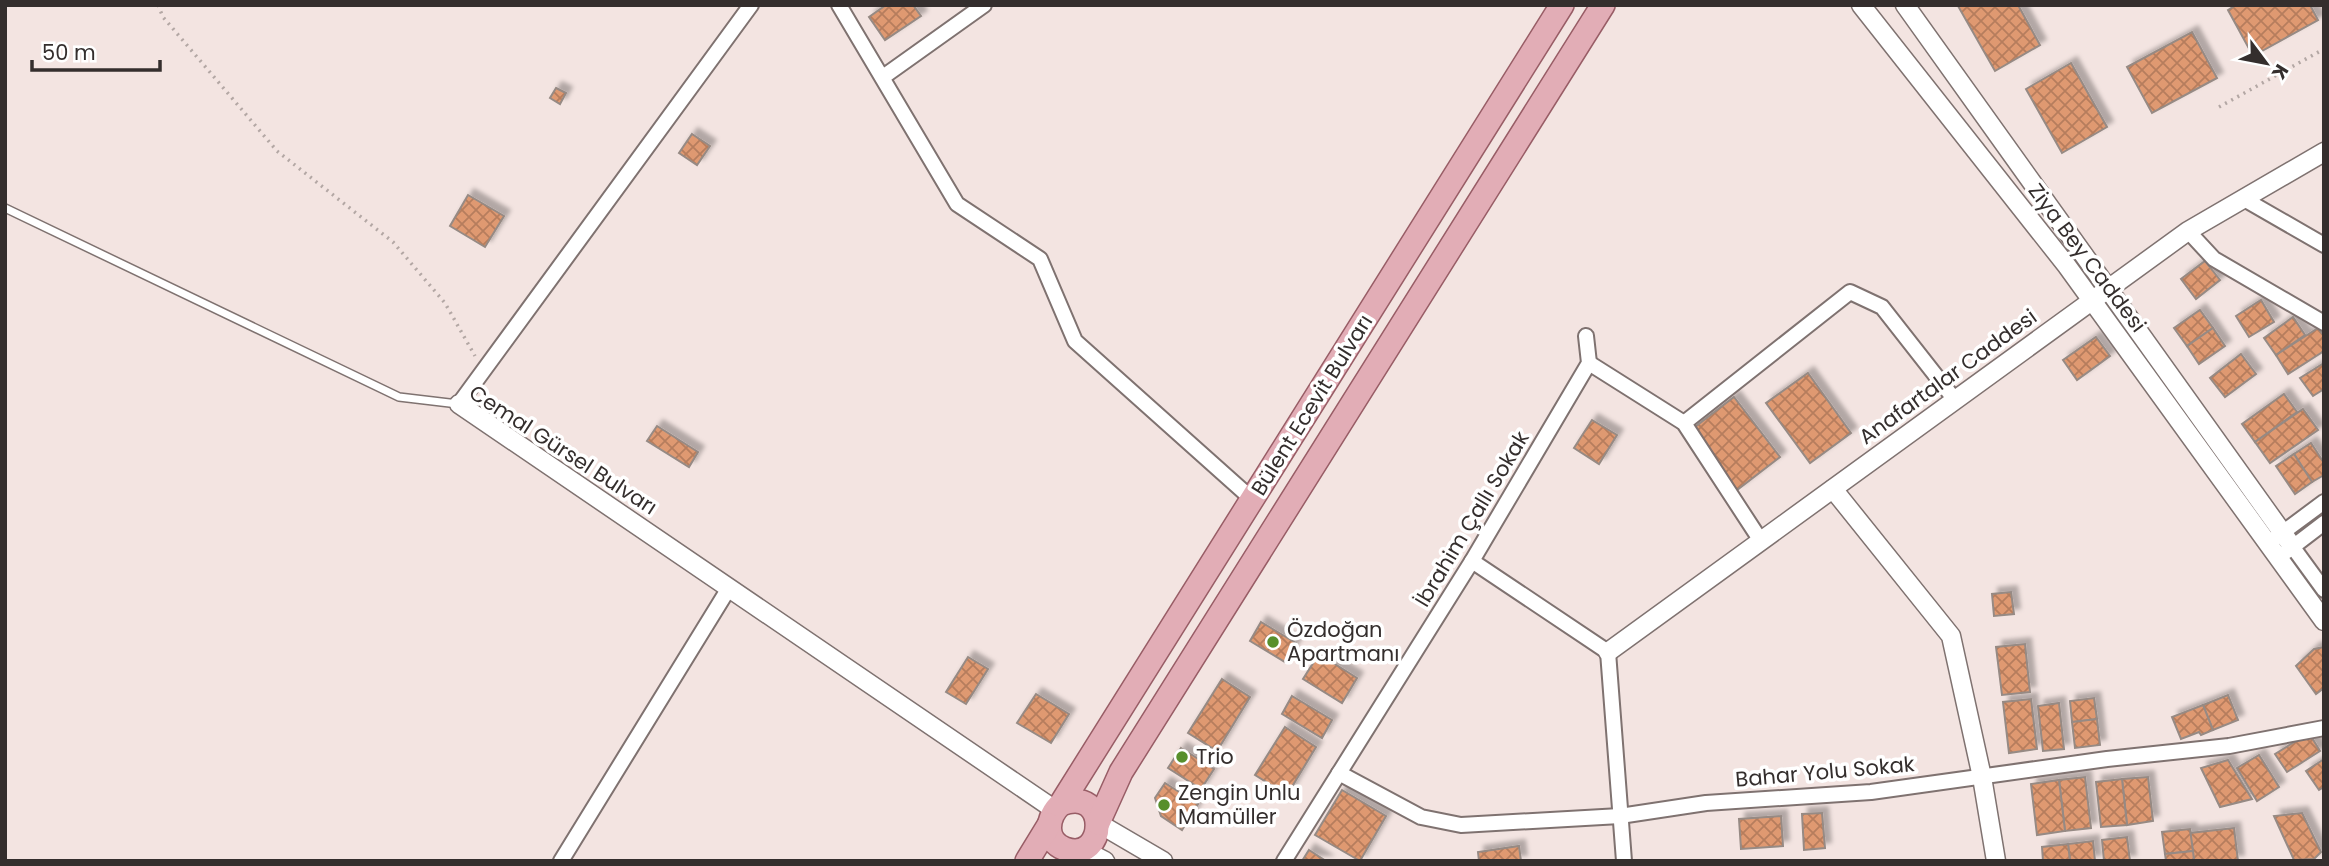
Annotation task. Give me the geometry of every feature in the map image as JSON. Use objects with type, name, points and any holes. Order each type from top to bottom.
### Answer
[{"type":"main road","name":"Bülent Ecevit Bulvarı","points":[[1027,861],[1562,5]]},
{"type":"main road","points":[[1098,823],[1091,808],[1077,801],[1055,813],[1050,833],[1059,846],[1074,850],[1078,855],[1095,839],[1098,823],[1121,772],[1603,5]]},
{"type":"street","points":[[459,404],[751,5]]},
{"type":"street","points":[[839,5],[957,204],[1040,259],[1075,341],[1253,500]]},
{"type":"street","points":[[883,77],[984,5]]},
{"type":"street","name":"Ziya Bey Caddesi","points":[[1861,5],[2067,266],[2280,546],[2324,590]]},
{"type":"street","name":"Ziya Bey Caddesi","points":[[1905,5],[2107,290],[2280,546],[2324,621]]},
{"type":"street","name":"Anafartalar Caddesi","points":[[1608,652],[2188,231],[2324,152]]},
{"type":"street","points":[[2244,199],[2324,245]]},
{"type":"street","points":[[2188,231],[2214,259],[2324,323]]},
{"type":"street","points":[[1684,423],[1850,292],[1882,307],[1955,400]]},
{"type":"street","points":[[1586,336],[1589,363],[1684,423],[1761,541]]},
{"type":"street","name":"İbrahim Çallı Sokak","points":[[1284,861],[1472,561],[1589,363]]},
{"type":"street","name":"Cemal Gürsel Bulvarı","points":[[459,404],[1055,813]]},
{"type":"street","points":[[1833,489],[1951,636],[1982,777],[1996,861]]},
{"type":"street","points":[[2280,546],[2324,502]]},
{"type":"street","points":[[2280,546],[2324,523]]},
{"type":"street","points":[[1472,561],[1608,652],[1624,861]]},
{"type":"street","points":[[561,861],[729,588]]},
{"type":"street","name":"Bahar Yolu Sokak","points":[[1339,773],[1421,817],[1461,825],[1619,816],[1706,803],[1871,792],[2107,759],[2229,746],[2324,727]]},
{"type":"street","points":[[1098,823],[1163,861]]},
{"type":"street","points":[[1078,855],[1105,861]]},
{"type":"lane","name":"Cemal Gürsel Bulvarı","points":[[5,208],[399,397],[459,404]]},
{"type":"path","points":[[158,5],[163,17],[277,151],[393,242],[445,303],[483,370]]},
{"type":"path","points":[[2219,107],[2324,49]]},
{"type":"building","points":[[886,5],[913,5],[921,16],[885,40],[869,17]]},
{"type":"building","points":[[2018,5],[2040,45],[1995,71],[1958,6]]},
{"type":"building","points":[[2236,5],[2310,5],[2318,20],[2253,56],[2228,10]]},
{"type":"building","points":[[2192,32],[2217,78],[2152,113],[2127,67]]},
{"type":"building","points":[[2071,63],[2107,127],[2062,153],[2026,89]]},
{"type":"building","points":[[556,88],[566,93],[560,104],[550,98]]},
{"type":"building","points":[[692,134],[710,146],[697,165],[679,153]]},
{"type":"building","points":[[468,195],[504,216],[485,247],[450,226]]},
{"type":"building","points":[[2205,261],[2220,280],[2196,299],[2181,279]]},
{"type":"building","points":[[2261,300],[2274,322],[2249,337],[2236,316]]},
{"type":"building","points":[[2200,310],[2213,328],[2187,346],[2174,328]]},
{"type":"building","points":[[2293,317],[2305,335],[2276,355],[2264,338]]},
{"type":"building","points":[[2213,328],[2225,346],[2199,364],[2187,346]]},
{"type":"building","points":[[2318,328],[2324,336],[2324,351],[2288,374],[2276,355]]},
{"type":"building","points":[[2096,337],[2110,356],[2077,380],[2063,360]]},
{"type":"building","points":[[2241,354],[2256,374],[2225,397],[2210,378]]},
{"type":"building","points":[[2324,363],[2324,389],[2313,396],[2300,378]]},
{"type":"building","points":[[1808,373],[1851,433],[1810,463],[1766,403]]},
{"type":"building","points":[[2284,394],[2297,412],[2255,442],[2242,424]]},
{"type":"building","points":[[1734,397],[1780,457],[1737,490],[1691,430]]},
{"type":"building","points":[[2303,409],[2318,430],[2270,463],[2255,442]]},
{"type":"building","points":[[1592,420],[1617,435],[1599,464],[1574,448]]},
{"type":"building","points":[[657,426],[698,452],[689,467],[647,441]]},
{"type":"building","points":[[2311,443],[2324,463],[2324,475],[2312,482],[2294,454]]},
{"type":"building","points":[[2294,454],[2312,482],[2295,494],[2276,466]]},
{"type":"building","points":[[2011,592],[2014,614],[1994,616],[1992,594]]},
{"type":"building","name":"Özdoğan Apartmanı","points":[[1261,622],[1296,643],[1285,662],[1250,641]]},
{"type":"building","points":[[2025,644],[2030,692],[2002,695],[1996,647]]},
{"type":"building","points":[[2324,647],[2324,688],[2316,694],[2296,666],[2314,649]]},
{"type":"building","points":[[1319,654],[1357,678],[1342,703],[1303,679]]},
{"type":"building","points":[[968,657],[988,669],[966,704],[946,692]]},
{"type":"building","points":[[1222,679],[1250,697],[1217,751],[1188,733]]},
{"type":"building","points":[[1036,694],[1069,714],[1051,743],[1017,723]]},
{"type":"building","points":[[2228,695],[2238,720],[2213,730],[2203,705]]},
{"type":"building","points":[[1292,696],[1332,720],[1322,738],[1282,714]]},
{"type":"building","points":[[2094,698],[2097,719],[2072,722],[2070,701]]},
{"type":"building","points":[[2031,699],[2037,749],[2009,753],[2003,702]]},
{"type":"building","points":[[2059,703],[2064,749],[2043,751],[2038,706]]},
{"type":"building","points":[[2203,705],[2213,730],[2181,739],[2172,717]]},
{"type":"building","points":[[2097,719],[2100,745],[2075,748],[2072,722]]},
{"type":"building","points":[[1285,727],[1316,747],[1287,795],[1255,775]]},
{"type":"building","points":[[2309,733],[2320,751],[2287,772],[2275,754]]},
{"type":"building","points":[[1181,748],[1214,769],[1201,789],[1168,768]]},
{"type":"building","points":[[2259,755],[2279,787],[2257,801],[2237,768]]},
{"type":"building","points":[[2324,759],[2324,787],[2319,790],[2306,771]]},
{"type":"building","points":[[2228,760],[2252,799],[2220,807],[2201,768]]},
{"type":"building","points":[[2085,777],[2091,828],[2065,831],[2059,780]]},
{"type":"building","points":[[2148,777],[2153,821],[2127,825],[2122,779]]},
{"type":"building","points":[[2122,779],[2127,825],[2101,827],[2096,782]]},
{"type":"building","points":[[2059,780],[2065,831],[2037,835],[2031,784]]},
{"type":"building","points":[[1165,783],[1198,804],[1182,830],[1161,816],[1155,798]]},
{"type":"building","points":[[1342,790],[1386,816],[1360,861],[1315,835]]},
{"type":"building","points":[[1822,813],[1825,848],[1804,850],[1802,814]]},
{"type":"building","points":[[2302,813],[2321,852],[2314,859],[2294,860],[2274,816]]},
{"type":"building","points":[[1781,816],[1783,846],[1741,849],[1739,819]]},
{"type":"building","points":[[2234,828],[2238,861],[2194,861],[2190,833]]},
{"type":"building","points":[[2190,829],[2193,851],[2165,854],[2162,832]]},
{"type":"building","points":[[2127,837],[2130,861],[2104,861],[2102,840]]},
{"type":"building","points":[[2093,841],[2095,861],[2070,861],[2068,844]]},
{"type":"building","points":[[2068,844],[2070,861],[2043,861],[2042,847]]},
{"type":"building","points":[[1519,846],[1521,861],[1479,861],[1478,852]]},
{"type":"building","points":[[1309,850],[1326,861],[1302,861]]},
{"type":"building","points":[[2193,851],[2194,861],[2166,861],[2165,854]]},
{"type":"place","name":"Özdoğan Apartmanı","points":[[1273,642]]},
{"type":"place","name":"Trio","points":[[1182,757]]},
{"type":"place","name":"Zengin Unlu Mamüller","points":[[1164,805]]}]
